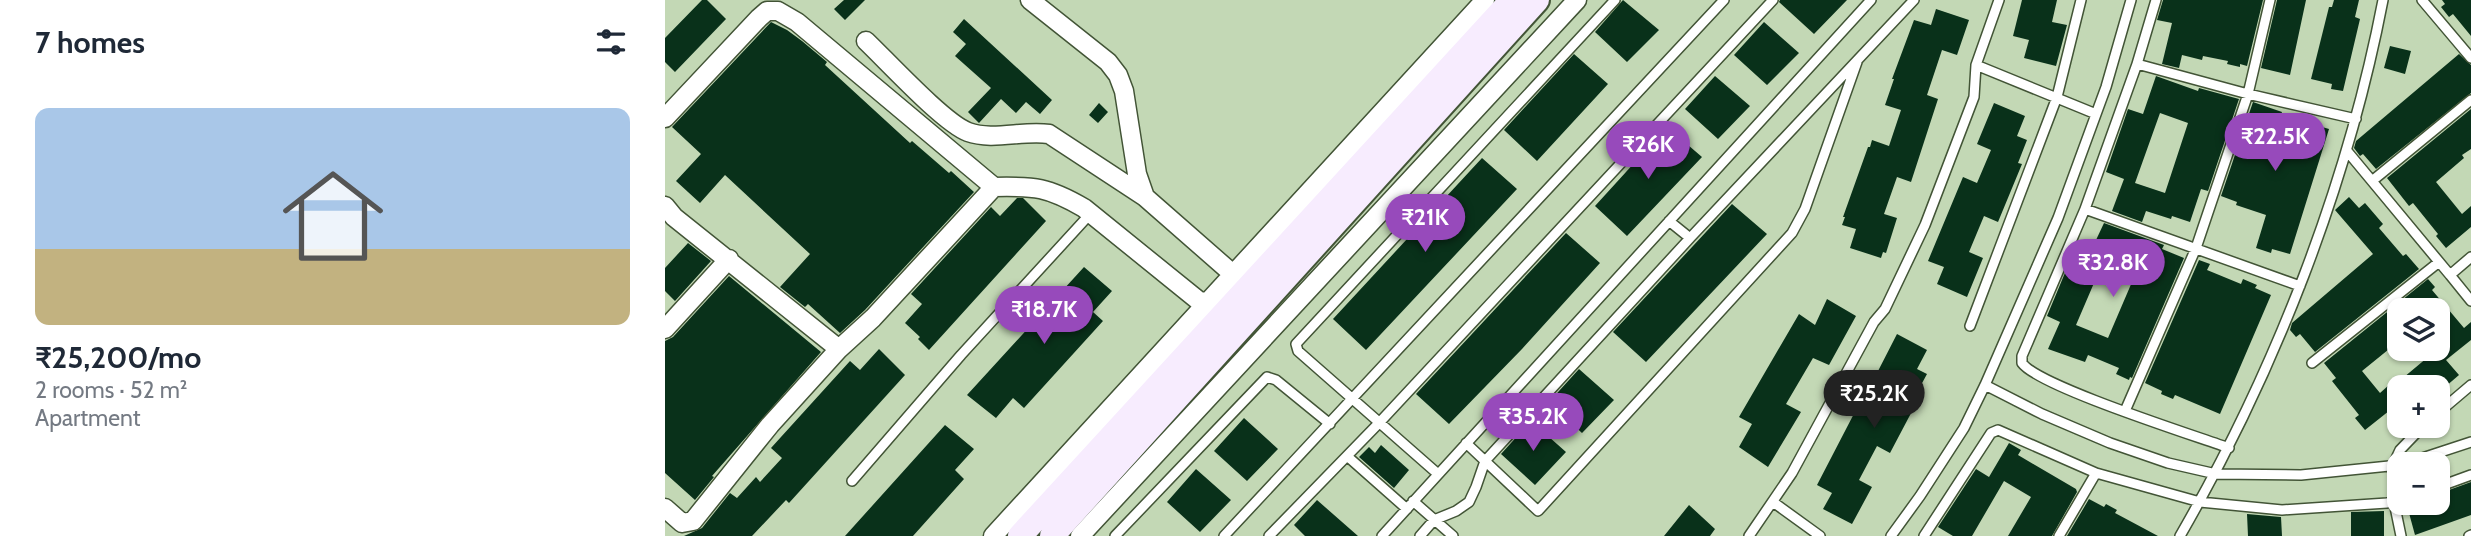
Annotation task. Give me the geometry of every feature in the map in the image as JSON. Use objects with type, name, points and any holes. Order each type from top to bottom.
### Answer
[{"type":"main road","points":[[1020,536],[1240,288],[1512,0]]},
{"type":"main road","points":[[1052,536],[1537,0]]},
{"type":"street","points":[[1030,0],[1108,62],[1118,75],[1124,91],[1137,174],[1145,197]]},
{"type":"street","points":[[993,536],[1209,302],[1224,294],[1231,295],[1240,288],[1485,0]]},
{"type":"street","points":[[1080,536],[1577,0]]},
{"type":"street","points":[[665,118],[759,18],[767,11],[778,11],[797,22],[994,187],[1032,186],[1064,196],[1090,213],[1195,298],[1209,302]]},
{"type":"street","points":[[866,41],[944,115],[968,132],[991,135],[1034,131],[1049,134],[1145,197],[1240,288]]},
{"type":"street","points":[[665,508],[682,523],[693,521],[770,425],[994,187]]},
{"type":"street","points":[[665,206],[674,217],[839,349]]},
{"type":"street","points":[[665,329],[729,259]]},
{"type":"lane","points":[[1438,474],[1298,351],[1296,344],[1615,0]]},
{"type":"lane","points":[[1224,536],[1724,0]]},
{"type":"lane","points":[[1269,536],[1379,423],[1773,0]]},
{"type":"lane","points":[[1382,536],[1871,0]]},
{"type":"lane","points":[[1420,536],[1434,520],[1469,502],[1485,461],[1914,0]]},
{"type":"lane","points":[[1749,536],[1792,473],[1874,322],[1885,309],[1925,225],[1974,97],[1976,65],[1999,0]]},
{"type":"lane","points":[[1971,326],[2057,97],[2081,0]]},
{"type":"lane","points":[[1891,536],[1964,428],[1985,385],[2058,218],[2096,114],[2131,0]]},
{"type":"lane","points":[[2156,0],[2137,64],[2085,209],[2022,356],[2022,363],[2033,373],[2125,411],[2229,448]]},
{"type":"lane","points":[[2125,411],[2196,248],[2248,94],[2270,0]]},
{"type":"lane","points":[[2181,536],[2229,448],[2322,231],[2356,118],[2383,0]]},
{"type":"lane","points":[[2422,0],[2471,58]]},
{"type":"lane","points":[[1466,443],[1538,511],[1792,233],[1805,209],[1857,62]]},
{"type":"lane","points":[[2137,64],[2248,94],[2356,118]]},
{"type":"lane","points":[[1976,65],[2096,114]]},
{"type":"lane","points":[[2372,181],[2471,100]]},
{"type":"lane","points":[[2347,151],[2471,301]]},
{"type":"lane","points":[[2085,209],[2300,286]]},
{"type":"lane","points":[[852,481],[961,355],[1090,213]]},
{"type":"lane","points":[[1669,221],[1690,238]]},
{"type":"lane","points":[[2450,275],[2471,257]]},
{"type":"lane","points":[[2312,363],[2439,262]]},
{"type":"lane","points":[[1115,536],[1266,377],[1276,380],[1330,424]]},
{"type":"lane","points":[[1985,385],[2042,414],[2110,443],[2168,463],[2216,474],[2301,475],[2387,466]]},
{"type":"lane","points":[[2450,403],[2471,385]]},
{"type":"lane","points":[[1924,536],[1994,431],[2002,431],[2096,474],[2200,502],[2282,510],[2387,502]]},
{"type":"lane","points":[[2400,452],[2412,438]]},
{"type":"lane","points":[[2439,452],[2471,442]]},
{"type":"lane","points":[[1347,456],[1453,536]]},
{"type":"lane","points":[[2059,536],[2096,474]]},
{"type":"lane","points":[[2450,483],[2471,475]]},
{"type":"lane","points":[[1773,502],[1820,536]]},
{"type":"lane","points":[[2398,515],[2400,536]]},
{"type":"building","points":[[702,0],[707,0],[726,19],[675,72],[665,62],[665,38]]},
{"type":"building","points":[[844,0],[865,0],[845,20],[834,9]]},
{"type":"building","points":[[1623,0],[1659,30],[1627,62],[1595,32]]},
{"type":"building","points":[[1847,0],[1814,34],[1779,2]]},
{"type":"building","points":[[2022,0],[2057,0],[2052,22],[2067,25],[2056,66],[2024,58],[2029,40],[2013,36]]},
{"type":"building","points":[[2163,0],[2263,0],[2247,66],[2240,64],[2240,67],[2227,64],[2228,61],[2203,56],[2202,60],[2182,55],[2179,68],[2162,64],[2172,23],[2157,20]]},
{"type":"building","points":[[2277,0],[2306,0],[2290,75],[2261,68]]},
{"type":"building","points":[[2334,0],[2359,0],[2355,17],[2360,19],[2343,91],[2331,89],[2332,84],[2311,79],[2329,7],[2332,7]]},
{"type":"building","points":[[2442,0],[2471,0],[2471,36],[2453,14],[2449,17],[2441,7],[2445,4]]},
{"type":"building","points":[[1936,9],[1969,20],[1957,55],[1942,50],[1927,95],[1938,99],[1911,182],[1897,177],[1884,214],[1897,218],[1886,253],[1883,252],[1881,258],[1850,248],[1856,229],[1842,225],[1843,217],[1872,140],[1889,146],[1901,110],[1885,105],[1914,20],[1931,25]]},
{"type":"building","points":[[964,19],[1052,100],[1040,114],[1026,102],[1016,113],[1001,99],[979,123],[968,112],[991,88],[955,56],[966,44],[953,32]]},
{"type":"building","points":[[771,22],[802,41],[910,143],[912,141],[974,192],[865,310],[840,333],[808,304],[805,307],[780,287],[810,254],[725,175],[700,203],[676,181],[701,154],[672,127]]},
{"type":"building","points":[[1764,22],[1799,53],[1767,85],[1734,55]]},
{"type":"building","points":[[2390,46],[2411,51],[2405,74],[2384,68]]},
{"type":"building","points":[[1574,54],[1608,84],[1537,161],[1504,130]]},
{"type":"building","points":[[2459,54],[2471,65],[2471,93],[2376,169],[2363,154],[2360,156],[2354,148],[2356,141]]},
{"type":"building","points":[[1715,76],[1750,106],[1718,139],[1685,109]]},
{"type":"building","points":[[2156,76],[2198,91],[2199,88],[2239,99],[2208,191],[2201,189],[2190,222],[2146,211],[2142,222],[2112,211],[2124,179],[2106,172],[2128,109],[2143,114]],"holes":[[[2160,113],[2188,123],[2165,193],[2135,183]]]},
{"type":"building","points":[[2253,102],[2282,112],[2281,115],[2329,129],[2290,254],[2272,249],[2271,253],[2256,248],[2266,215],[2236,205],[2237,202],[2221,196]]},
{"type":"building","points":[[1099,103],[1108,112],[1098,123],[1089,115]]},
{"type":"building","points":[[1994,103],[2025,116],[2017,136],[2027,140],[2018,163],[2022,164],[1998,222],[1984,216],[1969,252],[1983,258],[1967,297],[1937,284],[1944,267],[1928,261],[1963,177],[1977,183],[1991,150],[1977,144]]},
{"type":"building","points":[[2471,109],[2471,149],[2436,182],[2462,214],[2471,206],[2471,227],[2446,248],[2413,203],[2409,206],[2387,178]]},
{"type":"building","points":[[1667,127],[1702,157],[1627,236],[1595,206]]},
{"type":"building","points":[[1482,158],[1517,189],[1366,350],[1333,319]]},
{"type":"building","points":[[2349,197],[2359,208],[2365,203],[2383,224],[2379,228],[2403,256],[2406,254],[2419,269],[2315,352],[2300,334],[2296,337],[2290,330],[2292,323],[2373,254],[2335,210]]},
{"type":"building","points":[[1017,198],[1023,198],[1046,221],[929,350],[905,323],[922,304],[911,294],[991,207],[1000,216]]},
{"type":"building","points":[[1732,204],[1767,234],[1646,362],[1613,332]]},
{"type":"building","points":[[2104,223],[2164,245],[2162,249],[2184,258],[2129,380],[2116,374],[2119,368],[2088,355],[2085,362],[2048,349],[2060,322],[2047,316],[2075,249],[2089,255]],"holes":[[[2106,255],[2138,268],[2108,338],[2076,325]]]},
{"type":"building","points":[[1566,233],[1600,263],[1449,424],[1416,394]]},
{"type":"building","points":[[688,243],[711,261],[675,301],[665,291],[665,268]]},
{"type":"building","points":[[2199,260],[2210,264],[2207,270],[2241,284],[2243,279],[2271,295],[2220,414],[2175,395],[2173,399],[2145,383]]},
{"type":"building","points":[[1084,267],[1112,291],[1093,312],[1103,321],[1024,408],[1013,398],[996,418],[967,395]]},
{"type":"building","points":[[729,276],[821,352],[712,476],[714,477],[695,500],[665,473],[665,341],[673,337]]},
{"type":"building","points":[[2428,279],[2435,287],[2432,290],[2439,298],[2404,298]]},
{"type":"building","points":[[1827,299],[1856,316],[1829,365],[1813,358],[1786,404],[1801,412],[1768,467],[1739,447],[1752,424],[1739,417],[1799,314],[1815,325]]},
{"type":"building","points":[[2450,311],[2464,328],[2471,322],[2471,340],[2450,357]]},
{"type":"building","points":[[2387,312],[2387,351],[2362,371],[2380,393],[2387,387],[2387,413],[2365,430],[2355,418],[2359,415],[2332,381],[2336,378],[2324,363]]},
{"type":"building","points":[[1897,334],[1927,350],[1917,369],[1927,374],[1915,396],[1919,398],[1890,453],[1877,446],[1859,480],[1872,487],[1852,524],[1823,509],[1832,493],[1817,485],[1859,404],[1873,412],[1890,380],[1877,373]]},
{"type":"building","points":[[879,349],[905,375],[789,503],[786,500],[752,536],[684,536],[702,528],[730,493],[737,498],[756,477],[760,482],[782,458],[771,448],[850,361],[860,370]]},
{"type":"building","points":[[2423,361],[2447,361],[2459,375],[2450,383],[2450,375],[2407,375]]},
{"type":"building","points":[[1579,369],[1614,400],[1582,433],[1549,402]]},
{"type":"building","points":[[1244,418],[1278,449],[1247,481],[1214,451]]},
{"type":"building","points":[[1531,421],[1566,452],[1535,485],[1501,454]]},
{"type":"building","points":[[945,425],[974,449],[955,470],[964,479],[913,536],[845,536]]},
{"type":"building","points":[[2009,443],[2021,450],[2018,455],[2076,489],[2077,492],[2052,536],[2008,536],[2031,497],[2004,481],[1972,536],[1953,536],[1938,527],[1976,469],[1989,477]]},
{"type":"building","points":[[1381,445],[1409,470],[1394,488],[1359,457],[1369,447],[1375,453]]},
{"type":"building","points":[[1196,469],[1231,500],[1200,532],[1167,502]]},
{"type":"building","points":[[2471,482],[2471,515],[2415,535],[2410,515],[2450,515],[2450,490]]},
{"type":"building","points":[[2089,499],[2104,507],[2106,504],[2117,510],[2115,513],[2158,536],[2067,536]]},
{"type":"building","points":[[1317,500],[1358,536],[1305,536],[1294,525]]},
{"type":"building","points":[[1689,505],[1715,529],[1710,536],[1664,536]]},
{"type":"building","points":[[2384,511],[2384,536],[2351,536],[2351,512]]},
{"type":"building","points":[[2247,514],[2281,517],[2282,536],[2248,536]]}]
